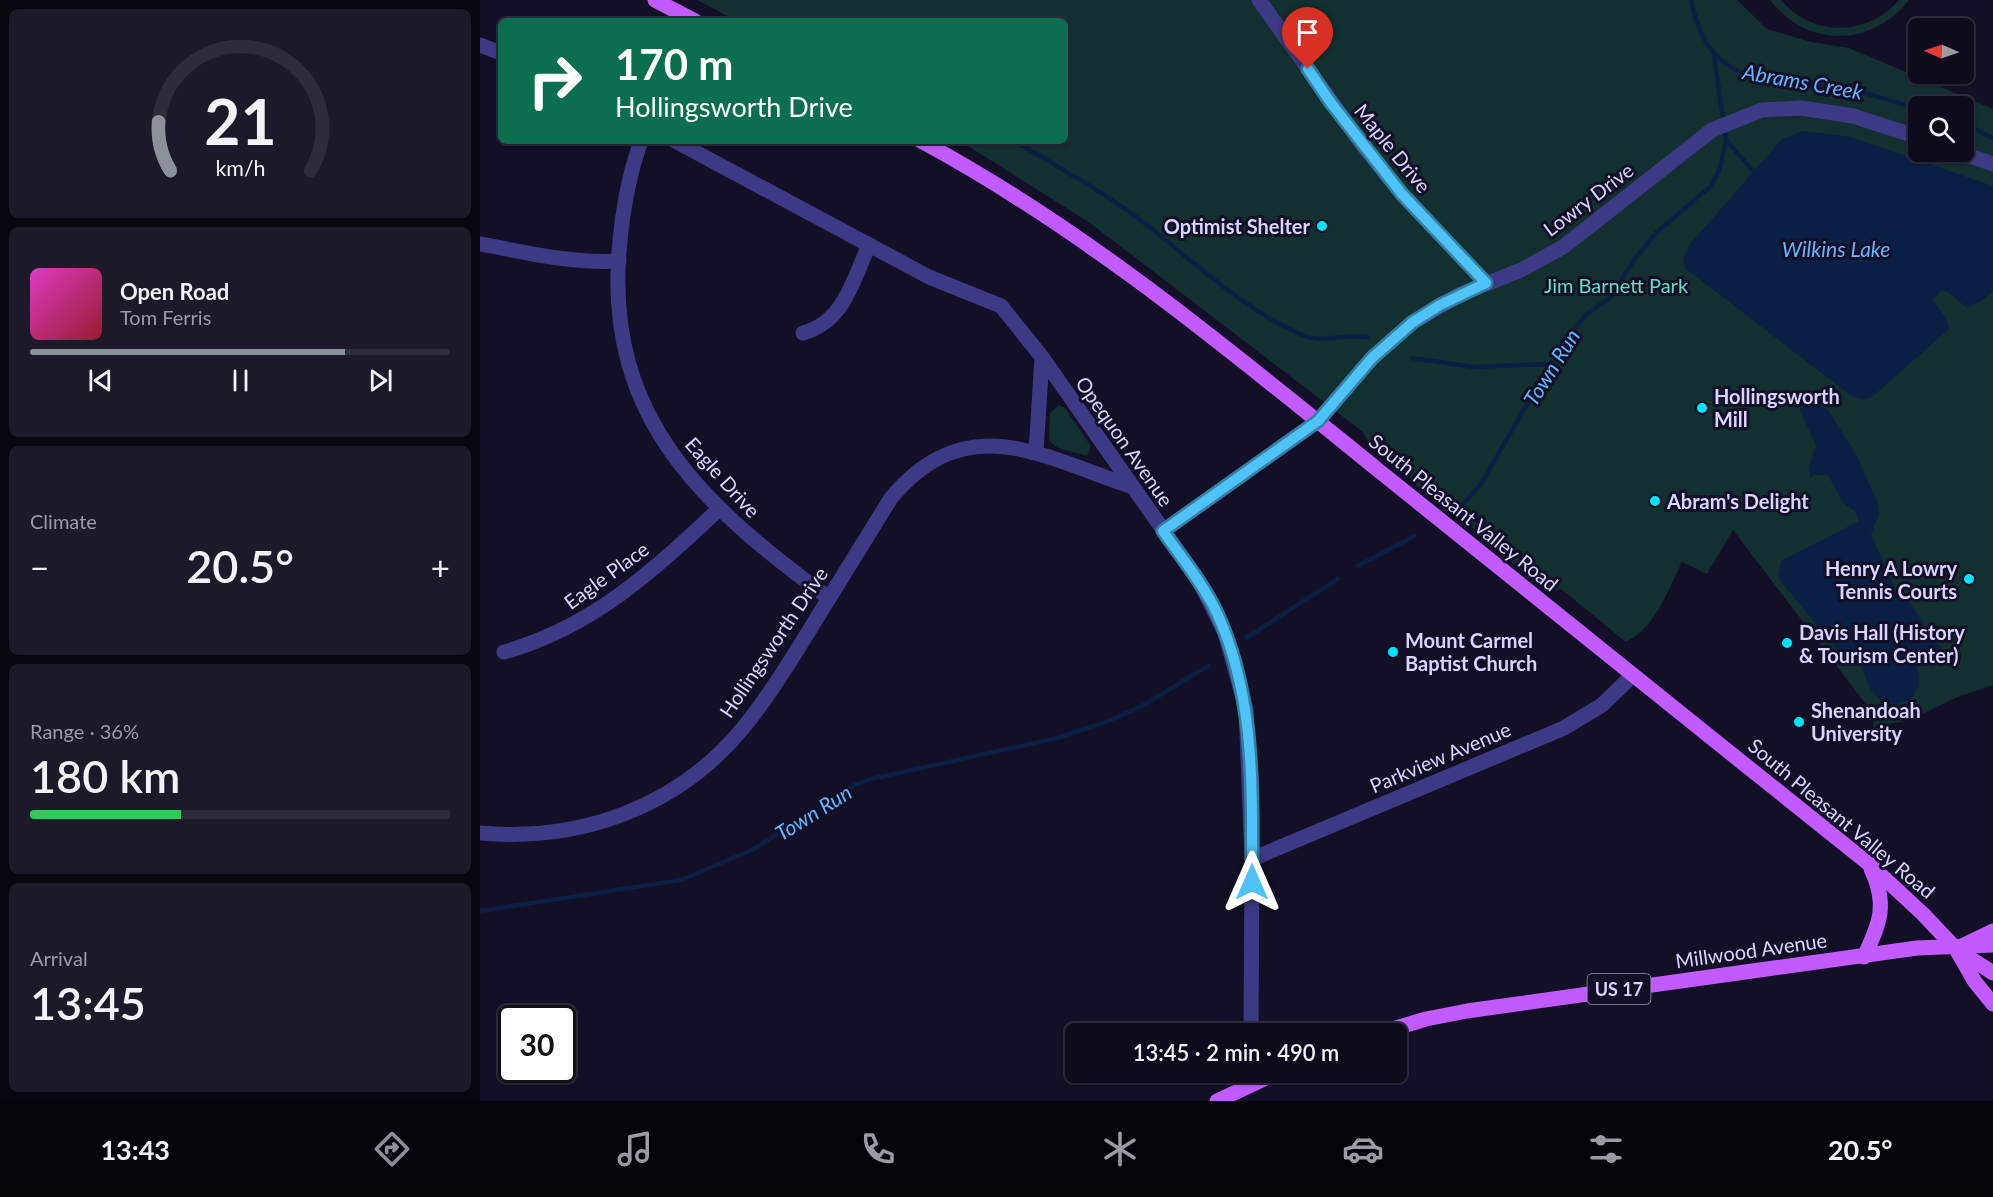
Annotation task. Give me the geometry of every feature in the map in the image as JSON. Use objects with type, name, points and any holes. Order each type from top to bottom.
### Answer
[{"type":"main road","points":[[655,0],[689,18]]},
{"type":"main road","name":"South Pleasant Valley Road","points":[[926,144],[1001,187],[1056,224],[1202,330],[1869,864],[1923,914],[1956,949],[1978,986],[1993,1004]]},
{"type":"main road","points":[[1864,957],[1877,927],[1882,903],[1878,883],[1869,864]]},
{"type":"main road","name":"Millwood Avenue","points":[[1956,949],[1993,930]]},
{"type":"main road","name":"Millwood Avenue","points":[[1407,1025],[1467,1011],[1774,967],[1864,957],[1917,948],[1956,949],[1993,945]]},
{"type":"main road","name":"South Pleasant Valley Road","points":[[1956,949],[1993,973]]},
{"type":"main road","points":[[1217,1101],[1243,1083]]},
{"type":"street","name":"Maple Drive","points":[[1259,0],[1361,143],[1402,194],[1486,283]]},
{"type":"street","points":[[480,45],[498,52]]},
{"type":"street","name":"Lowry Drive","points":[[1318,421],[1392,339],[1426,312],[1486,283],[1521,270],[1563,247],[1712,130],[1747,114],[1781,108],[1823,110],[1853,116],[1908,134]]},
{"type":"street","name":"Eagle Drive","points":[[640,144],[626,192],[618,296],[623,341],[643,402],[671,454],[719,509],[779,561],[829,598]]},
{"type":"street","name":"Opequon Avenue","points":[[681,144],[929,277],[995,302],[1011,315],[1198,581],[1215,609],[1238,670],[1249,739],[1252,859],[1251,1023]]},
{"type":"street","points":[[1974,157],[1993,164]]},
{"type":"street","points":[[480,244],[543,256],[602,262],[619,261]]},
{"type":"street","points":[[803,333],[817,329],[835,316],[868,245]]},
{"type":"street","points":[[1036,452],[1042,357]]},
{"type":"street","points":[[1163,531],[1318,421]]},
{"type":"street","name":"Hollingsworth Drive","points":[[480,833],[534,835],[567,831],[629,813],[682,786],[721,753],[771,692],[891,498],[914,474],[932,461],[966,449],[989,446],[1036,452],[1130,486]]},
{"type":"street","name":"Eagle Place","points":[[504,652],[536,643],[599,611],[682,544],[719,509]]},
{"type":"street","name":"Parkview Avenue","points":[[1252,859],[1564,728],[1602,705],[1633,675]]},
{"type":"green space","name":"Jim Barnett Park","points":[[697,0],[1737,0],[1767,29],[1811,42],[1849,48],[1908,73],[1908,84],[1934,84],[1962,96],[1908,96],[1908,162],[1974,162],[1974,101],[1993,109],[1993,685],[1955,698],[1910,720],[1873,727],[1874,715],[1733,530],[1707,574],[1682,562],[1653,617],[1645,627],[1626,642],[1561,589],[1555,591],[1539,587],[1473,528],[1418,487],[1405,472],[1367,440],[1363,432],[1090,223],[965,144],[1068,144],[1068,18],[731,18]]},
{"type":"green space","points":[[1770,0],[1781,0],[1808,21],[1840,28],[1871,21],[1886,12],[1899,0],[1909,0],[1894,16],[1877,27],[1859,34],[1840,36],[1820,34],[1802,27],[1785,16]]},
{"type":"green space","points":[[1059,405],[1065,408],[1091,446],[1087,456],[1058,448],[1049,441],[1050,413]]},
{"type":"water","name":"Wilkins Lake","points":[[1804,131],[1851,137],[1908,157],[1908,162],[1923,162],[1993,186],[1993,291],[1981,301],[1967,308],[1948,292],[1942,290],[1932,300],[1947,319],[1949,329],[1872,397],[1862,399],[1853,397],[1685,268],[1683,259],[1690,244],[1782,139]]},
{"type":"water","points":[[1801,395],[1828,410],[1857,456],[1878,504],[1879,514],[1871,534],[1895,589],[1912,606],[1941,648],[1941,655],[1935,659],[1914,659],[1918,677],[1916,690],[1910,699],[1900,703],[1888,703],[1877,696],[1868,685],[1863,667],[1849,664],[1778,578],[1781,561],[1859,521],[1855,511],[1843,503],[1828,475],[1814,475],[1810,478],[1809,467],[1816,446],[1800,410]]},
{"type":"waterway","name":"Abrams Creek","points":[[1691,0],[1699,28],[1710,48],[1724,62],[1740,72],[1781,82],[1853,90],[1908,106]]},
{"type":"waterway","name":"Town Run","points":[[1464,503],[1481,484],[1564,340],[1587,314],[1611,297],[1631,264],[1656,233],[1711,186],[1719,171],[1726,140],[1714,56]]},
{"type":"waterway","name":"Abrams Creek","points":[[1974,129],[1993,138]]},
{"type":"waterway","points":[[1726,140],[1753,171]]},
{"type":"waterway","points":[[1020,144],[1115,202],[1265,316],[1314,339],[1367,337]]},
{"type":"waterway","points":[[1412,358],[1474,367],[1547,364]]},
{"type":"waterway","name":"Town Run","points":[[1358,566],[1414,536]]},
{"type":"waterway","name":"Town Run","points":[[1246,638],[1338,579]]},
{"type":"waterway","name":"Town Run","points":[[480,911],[681,880],[752,850],[855,785],[871,779],[1057,738],[1106,722],[1142,706],[1208,666]]},
{"type":"place","name":"Optimist Shelter","points":[[1322,226]]},
{"type":"place","name":"Hollingsworth Mill","points":[[1702,408]]},
{"type":"place","name":"Abram's Delight","points":[[1655,501]]},
{"type":"place","name":"Henry A Lowry Tennis Courts","points":[[1969,579]]},
{"type":"place","name":"Davis Hall (History & Tourism Center)","points":[[1787,643]]},
{"type":"place","name":"Mount Carmel Baptist Church","points":[[1393,652]]},
{"type":"place","name":"Shenandoah University","points":[[1799,722]]},
{"type":"route","points":[[1252,882],[1249,739],[1238,670],[1215,609],[1163,531],[1318,421],[1336,404],[1372,358],[1426,312],[1486,283],[1402,194],[1361,143],[1308,69]]}]
